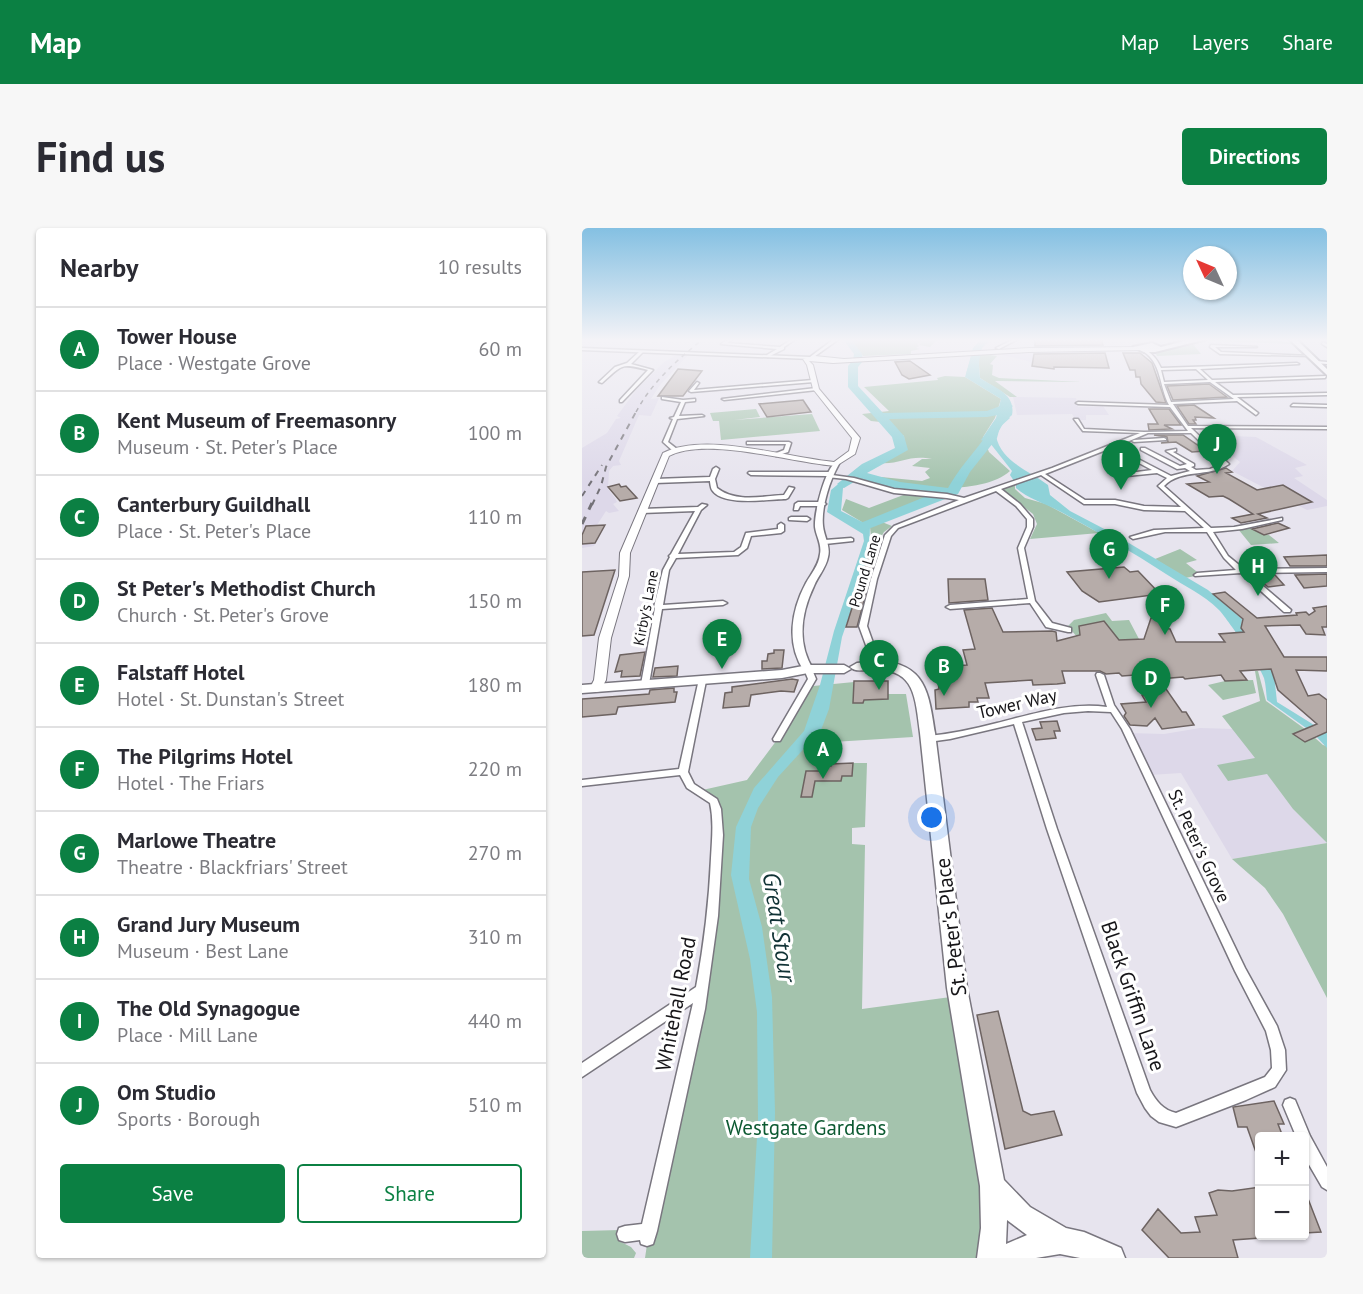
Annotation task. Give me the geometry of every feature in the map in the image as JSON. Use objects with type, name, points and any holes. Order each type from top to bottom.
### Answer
[{"type":"main road","points":[[589,689],[600,680],[605,638],[624,576],[625,553],[666,455],[675,450],[722,447],[809,462],[836,464],[852,452],[856,438],[816,387]]},
{"type":"main road","points":[[589,689],[877,665],[893,667],[905,673]]},
{"type":"main road","points":[[833,670],[905,673]]},
{"type":"main road","name":"St. Peter's Place","points":[[905,673],[916,681],[928,739],[927,747],[957,988],[993,1186],[992,1258]]},
{"type":"main road","points":[[993,1186],[1021,1216],[1060,1240]]},
{"type":"main road","points":[[1008,1258],[1033,1244],[1060,1240],[1087,1245],[1111,1258]]},
{"type":"street","points":[[621,401],[634,387]]},
{"type":"street","points":[[694,387],[691,391],[772,387]]},
{"type":"street","points":[[724,399],[801,387]]},
{"type":"street","points":[[1164,387],[1188,430],[1226,464],[1171,478],[1161,486],[1208,529],[1226,557],[1287,610]]},
{"type":"street","points":[[1217,387],[1256,414]]},
{"type":"street","points":[[1232,396],[1327,394]]},
{"type":"street","points":[[663,398],[693,400]]},
{"type":"street","points":[[1078,403],[1124,406],[1238,400]]},
{"type":"street","points":[[675,450],[666,442],[674,418],[683,401]]},
{"type":"street","points":[[1293,405],[1327,406]]},
{"type":"street","points":[[1124,406],[1124,411],[1153,411]]},
{"type":"street","points":[[1318,406],[1323,411]]},
{"type":"street","points":[[674,418],[702,416]]},
{"type":"street","points":[[1076,420],[1081,429],[1086,431],[1327,428]]},
{"type":"street","name":"Pound Lane","points":[[877,665],[863,626],[874,579],[888,535],[904,522],[1038,475],[1147,432]]},
{"type":"street","points":[[658,437],[668,436]]},
{"type":"street","points":[[1117,444],[1164,439]]},
{"type":"street","points":[[749,443],[789,443],[786,451],[776,455]]},
{"type":"street","points":[[1110,447],[1171,478]]},
{"type":"street","points":[[1143,448],[1179,468],[1192,465],[1168,451],[1174,450]]},
{"type":"street","points":[[813,519],[823,504],[829,475],[836,464]]},
{"type":"street","points":[[1186,466],[1195,472]]},
{"type":"street","points":[[716,468],[712,479],[714,489],[721,494],[754,501],[786,497],[791,488]]},
{"type":"street","points":[[1135,476],[1157,471]]},
{"type":"street","points":[[751,473],[795,472],[829,475],[857,480],[897,492],[950,495],[964,500]]},
{"type":"street","points":[[1038,475],[1086,503],[1114,502],[1138,508],[1186,509]]},
{"type":"street","points":[[655,481],[712,479]]},
{"type":"street","points":[[996,489],[1018,504],[1030,519],[1030,527],[1021,548],[1032,601],[1049,625],[1068,630]]},
{"type":"street","points":[[823,504],[798,504],[792,516],[813,519],[819,526],[825,542],[824,557],[803,602],[797,628],[801,660],[833,670]]},
{"type":"street","name":"Kirby's Lane","points":[[642,511],[701,507],[666,570],[645,684]]},
{"type":"street","points":[[1133,537],[1140,534],[1250,526],[1280,519]]},
{"type":"street","points":[[672,556],[736,554],[744,548],[748,534],[781,531],[781,525]]},
{"type":"street","points":[[1130,528],[1140,534]]},
{"type":"street","points":[[825,542],[850,540]]},
{"type":"street","points":[[735,563],[736,554]]},
{"type":"street","points":[[1197,575],[1242,571],[1327,570]]},
{"type":"street","points":[[658,607],[709,600],[723,603]]},
{"type":"street","points":[[950,607],[1032,601]]},
{"type":"street","points":[[777,739],[812,679],[833,670]]},
{"type":"street","name":"St. Peter's Grove","points":[[1100,675],[1113,710],[1126,729],[1241,971],[1272,1030]]},
{"type":"street","points":[[582,783],[683,772],[702,681]]},
{"type":"street","name":"Tower Way","points":[[928,739],[1017,721],[1058,710],[1098,707],[1113,710]]},
{"type":"street","name":"Black Griffin Lane","points":[[1017,721],[1052,830],[1144,1093],[1152,1108],[1165,1118],[1176,1120],[1270,1082],[1279,1070],[1278,1050],[1272,1030]]},
{"type":"street","name":"Whitehall Road","points":[[625,1234],[648,1235],[696,1026],[714,909],[719,818],[714,801],[690,786],[683,772]]},
{"type":"street","points":[[582,1071],[702,990]]},
{"type":"street","points":[[1290,1105],[1301,1132]]},
{"type":"street","points":[[1309,1148],[1327,1182]]},
{"type":"shaded area","points":[[659,387],[651,399],[659,398],[651,416],[639,415],[619,461],[621,465],[613,466],[609,471],[608,489],[617,502],[613,504],[619,511],[609,513],[606,511],[597,525],[605,525],[594,546],[582,548],[582,448],[607,433],[616,419],[621,418],[617,416],[637,389]]},
{"type":"shaded area","points":[[1013,397],[1076,398],[1078,407],[1103,406],[1109,415],[1086,415],[1086,420],[1076,420],[1072,414],[1017,415]]},
{"type":"shaded area","points":[[1207,435],[1256,437],[1307,465],[1295,468],[1303,476],[1294,478],[1327,500],[1327,506],[1307,510],[1232,471],[1240,462]]},
{"type":"shaded area","points":[[1200,728],[1234,729],[1294,810],[1327,843],[1232,859],[1181,773],[1150,775],[1128,733],[1164,734]]},
{"type":"green space","points":[[864,387],[981,387],[1001,399],[995,418],[983,437],[989,452],[1010,471],[998,479],[964,487],[925,488],[875,479],[881,477],[922,481],[930,478],[925,472],[930,468],[912,466],[922,459],[932,459],[917,458],[893,463],[879,463],[905,450],[904,436],[891,428],[890,423],[871,421],[862,414],[889,411]]},
{"type":"green space","points":[[994,387],[1003,387],[1017,397],[1010,397]]},
{"type":"green space","points":[[756,409],[760,417],[734,420],[812,414],[820,431],[721,440],[719,421],[713,421],[710,413]]},
{"type":"green space","points":[[1015,484],[1015,489],[1025,498],[1046,504],[1099,533],[1030,539],[1037,524],[1033,514],[1003,491],[1006,486]]},
{"type":"green space","points":[[906,494],[946,495],[882,522],[892,526],[881,537],[871,537],[870,527],[842,510],[846,499],[869,508]]},
{"type":"green space","points":[[1250,528],[1269,535],[1279,543],[1251,545],[1238,529]]},
{"type":"green space","points":[[1180,549],[1197,560],[1186,563],[1201,575],[1185,578],[1155,559]]},
{"type":"green space","points":[[1106,613],[1112,621],[1129,620],[1139,639],[1081,642],[1068,626],[1074,620]]},
{"type":"green space","points":[[1255,671],[1258,671],[1266,701],[1327,746],[1327,843],[1293,809],[1267,774],[1228,781],[1217,765],[1255,758],[1222,716],[1260,701]]},
{"type":"green space","points":[[1253,680],[1256,693],[1223,700],[1208,685],[1225,681]]},
{"type":"green space","name":"Westgate Gardens","points":[[854,682],[853,703],[888,699],[888,694],[906,694],[913,737],[833,742],[827,763],[867,763],[865,827],[852,828],[852,844],[865,845],[862,1009],[958,996],[991,1258],[645,1258],[649,1231],[707,979],[714,801],[698,791],[747,780],[797,713],[813,686]]},
{"type":"green space","points":[[1327,843],[1327,998],[1283,914],[1265,888],[1232,859]]},
{"type":"green space","points":[[621,1230],[621,1242],[631,1247],[636,1253],[634,1258],[582,1258],[582,1231]]},
{"type":"water","points":[[981,387],[995,387],[1003,392],[1011,402],[1012,415],[1004,422],[996,436],[1004,453],[1017,465],[1048,485],[1050,495],[1070,511],[1208,590],[1242,619],[1241,627],[1273,665],[1277,702],[1327,733],[1327,748],[1313,733],[1267,700],[1262,673],[1236,632],[1213,604],[1115,542],[1016,488],[1010,475],[1012,471],[990,443],[981,440],[996,418],[1001,399]]},
{"type":"water","points":[[860,466],[872,468],[843,488],[841,511],[870,526],[869,558],[842,637],[829,709],[821,730],[778,777],[758,808],[751,827],[749,879],[762,927],[772,997],[775,1112],[772,1258],[750,1258],[758,1120],[757,1012],[750,959],[731,875],[736,827],[754,788],[804,731],[820,685],[834,631],[864,541],[863,534],[827,512],[831,490]]},
{"type":"building","points":[[665,387],[690,387],[683,396],[658,396]]},
{"type":"building","points":[[1144,387],[1160,387],[1166,403],[1156,402]]},
{"type":"building","points":[[1167,387],[1213,387],[1227,397],[1173,400]]},
{"type":"building","points":[[803,400],[811,412],[767,417],[759,404]]},
{"type":"building","points":[[1194,405],[1214,418],[1195,417],[1196,420],[1193,420],[1196,424],[1189,424],[1177,406]]},
{"type":"building","points":[[1149,409],[1169,409],[1181,425],[1164,425],[1172,429],[1149,430],[1148,424],[1158,424]]},
{"type":"building","points":[[1154,435],[1183,435],[1206,451],[1192,452],[1176,442],[1161,443],[1168,442],[1167,437]]},
{"type":"building","points":[[1226,468],[1232,472],[1226,473],[1257,490],[1283,485],[1312,502],[1258,514],[1267,518],[1241,523],[1232,518],[1253,514],[1223,496],[1209,497],[1187,484],[1209,482],[1197,476]]},
{"type":"building","points":[[619,484],[621,487],[626,486],[637,498],[620,501],[608,487]]},
{"type":"building","points":[[1278,523],[1289,528],[1264,535],[1252,529]]},
{"type":"building","points":[[605,525],[595,543],[582,544],[582,535],[586,526]]},
{"type":"building","points":[[870,551],[877,553],[857,627],[846,627]]},
{"type":"building","points":[[1327,555],[1327,566],[1290,566],[1284,557]]},
{"type":"building","points":[[1124,567],[1130,572],[1138,571],[1160,594],[1099,602],[1082,591],[1067,572]]},
{"type":"building","points":[[615,570],[594,635],[582,636],[582,572]]},
{"type":"building","points":[[1327,574],[1327,586],[1304,588],[1295,575]]},
{"type":"building","points":[[1254,575],[1275,575],[1284,585],[1268,587]]},
{"type":"building","points":[[948,579],[985,579],[988,600],[949,603]]},
{"type":"building","points":[[1225,592],[1257,618],[1297,615],[1296,613],[1306,612],[1309,615],[1315,611],[1313,608],[1327,606],[1327,627],[1322,627],[1325,635],[1306,634],[1300,625],[1265,626],[1284,657],[1327,657],[1327,671],[1296,670],[1308,696],[1319,694],[1327,700],[1327,732],[1305,742],[1293,734],[1317,724],[1278,690],[1271,669],[1240,671],[1247,680],[1225,681],[1221,675],[1159,679],[1194,725],[1162,729],[1155,718],[1147,726],[1130,725],[1124,716],[1126,713],[1121,704],[1146,702],[1142,695],[1157,693],[1149,674],[1122,676],[1119,673],[1106,674],[1100,671],[1062,671],[1065,683],[1033,685],[1032,680],[985,683],[989,698],[977,698],[978,702],[969,702],[969,707],[936,709],[935,690],[939,689],[936,667],[967,665],[963,650],[975,649],[964,610],[992,608],[1003,632],[1052,631],[1056,632],[1057,641],[1080,635],[1079,626],[1104,621],[1119,640],[1144,639],[1151,618],[1165,620],[1163,628],[1170,629],[1176,642],[1225,642],[1219,634],[1244,632],[1241,628],[1243,619],[1213,594]]},
{"type":"building","points":[[774,650],[784,650],[782,668],[762,669],[762,661],[767,661],[768,654],[774,653]]},
{"type":"building","points":[[645,652],[640,676],[621,677],[622,671],[615,672],[620,655]]},
{"type":"building","points":[[678,666],[677,676],[653,677],[655,668]]},
{"type":"building","points":[[798,680],[794,692],[781,691],[751,695],[749,706],[723,708],[725,693],[732,692],[732,687]]},
{"type":"building","points":[[854,681],[888,681],[888,699],[853,703]]},
{"type":"building","points":[[674,688],[674,692],[677,692],[675,702],[618,707],[616,714],[582,717],[582,699],[649,694],[650,690]]},
{"type":"building","points":[[1057,721],[1060,731],[1054,731],[1056,738],[1036,740],[1032,729],[1042,728],[1040,722]]},
{"type":"building","points":[[853,763],[852,776],[842,776],[841,781],[815,781],[812,797],[801,797],[806,771],[820,771],[821,766],[831,766],[831,764]]},
{"type":"building","points":[[998,1011],[1023,1111],[1031,1115],[1054,1111],[1062,1135],[1005,1149],[977,1015]]},
{"type":"building","points":[[1274,1101],[1284,1124],[1278,1124],[1281,1132],[1255,1132],[1255,1150],[1247,1127],[1238,1127],[1233,1107]]},
{"type":"building","points":[[1255,1188],[1255,1238],[1233,1240],[1238,1258],[1169,1258],[1142,1230],[1158,1209],[1181,1233],[1200,1232],[1195,1217],[1217,1215],[1209,1193],[1218,1190],[1232,1191]]},
{"type":"building","points":[[1309,1201],[1321,1232],[1309,1233]]},
{"type":"waterway","name":"Great Stour","points":[[853,387],[898,436],[902,450],[857,474]]},
{"type":"waterway","name":"Great Stour","points":[[880,416],[987,414],[999,412],[1008,406]]},
{"type":"waterway","name":"Great Stour","points":[[863,527],[953,491],[964,471],[991,438],[995,426],[1004,418]]},
{"type":"waterway","name":"Great Stour","points":[[844,484],[857,474]]},
{"type":"waterway","name":"Great Stour","points":[[857,474],[900,486],[945,491]]},
{"type":"railway","points":[[636,412],[653,387]]},
{"type":"railway","points":[[592,505],[601,486],[606,467],[637,410]]},
{"type":"railway","points":[[582,496],[602,465]]},
{"type":"railway","points":[[582,524],[592,503]]},
{"type":"place","name":"Om Studio","points":[[1217,474]]},
{"type":"place","name":"The Old Synagogue","points":[[1121,490]]},
{"type":"place","name":"Marlowe Theatre","points":[[1109,579]]},
{"type":"place","name":"Grand Jury Museum","points":[[1258,596]]},
{"type":"place","name":"The Pilgrims Hotel","points":[[1165,635]]},
{"type":"place","name":"Falstaff Hotel","points":[[722,669]]},
{"type":"place","name":"Canterbury Guildhall","points":[[879,690]]},
{"type":"place","name":"Kent Museum of Freemasonry","points":[[944,696]]},
{"type":"place","name":"St Peter's Methodist Church","points":[[1151,708]]},
{"type":"place","name":"Tower House","points":[[823,779]]}]
